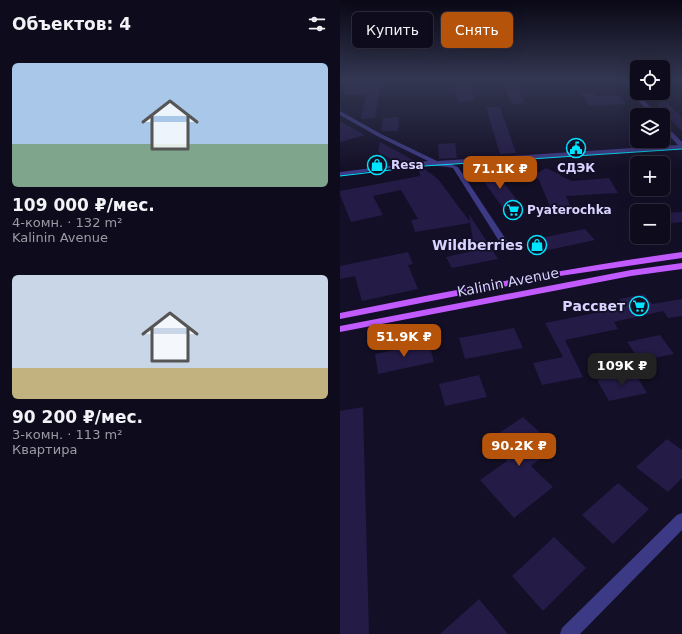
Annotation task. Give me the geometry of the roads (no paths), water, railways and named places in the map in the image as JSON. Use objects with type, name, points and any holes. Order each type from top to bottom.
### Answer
[{"type":"main road","name":"Kalinin Avenue","points":[[340,316],[501,284],[622,263],[682,255]]},
{"type":"main road","name":"Kalinin Avenue","points":[[340,329],[631,272],[682,266]]},
{"type":"street","points":[[340,113],[379,135],[417,152],[437,163],[455,167],[502,241]]},
{"type":"street","points":[[670,133],[682,147]]},
{"type":"street","points":[[340,174],[437,163],[682,147]]},
{"type":"street","points":[[340,179],[431,168],[682,153]]},
{"type":"street","points":[[568,634],[682,520]]},
{"type":"tram line","points":[[340,176],[424,166],[682,149]]},
{"type":"place","name":"СДЭК","points":[[576,148]]},
{"type":"place","name":"Resa","points":[[377,165]]},
{"type":"place","name":"Pyaterochka","points":[[513,210]]},
{"type":"place","name":"Wildberries","points":[[537,245]]},
{"type":"place","name":"Рассвет","points":[[639,306]]}]
